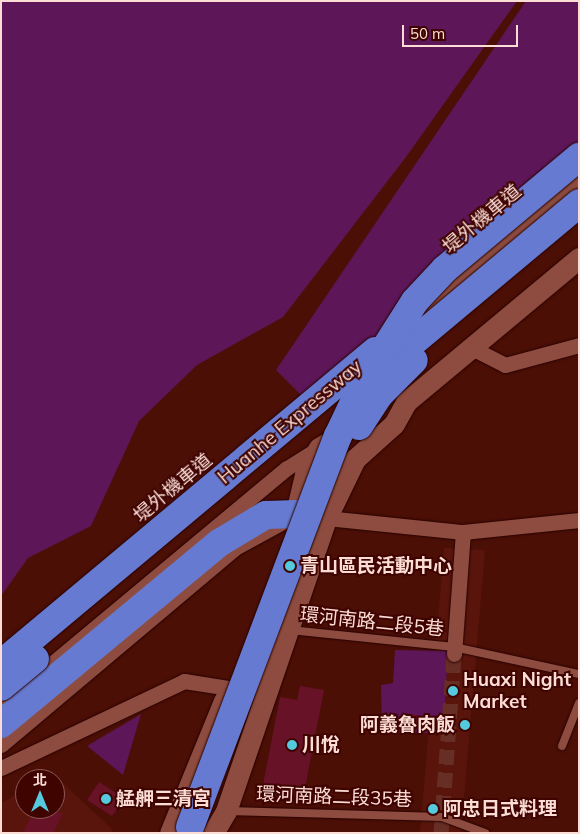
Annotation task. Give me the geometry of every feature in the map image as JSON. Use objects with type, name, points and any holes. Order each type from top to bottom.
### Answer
[{"type":"highway","points":[[190,831],[323,461],[363,383],[415,301],[445,269],[579,157]]},
{"type":"highway","name":"Huanhe Expressway","points":[[1,664],[579,179]]},
{"type":"highway","name":"Huanhe Expressway","points":[[1,687],[579,203]]},
{"type":"highway","points":[[323,461],[379,395],[412,361],[579,223]]},
{"type":"highway","points":[[1,724],[219,543],[266,515],[297,514]]},
{"type":"street","name":"堤外機車道","points":[[1,657],[368,347],[402,312],[579,164]]},
{"type":"street","name":"堤外機車道","points":[[368,347],[410,319],[579,179]]},
{"type":"street","points":[[190,831],[226,811],[285,629],[326,519],[356,459],[394,424],[406,402],[579,258]]},
{"type":"street","points":[[470,347],[505,365],[579,345]]},
{"type":"street","points":[[190,831],[229,688],[297,514],[305,475],[383,408],[406,402]]},
{"type":"street","points":[[1,706],[287,468],[323,461]]},
{"type":"street","points":[[1,745],[235,548],[297,514],[326,519],[463,532],[579,520]]},
{"type":"street","points":[[454,651],[463,532]]},
{"type":"street","points":[[1,768],[184,681],[229,688]]},
{"type":"lane","name":"環河南路二段5巷","points":[[285,629],[454,651],[579,674]]},
{"type":"lane","points":[[562,746],[579,703]]},
{"type":"lane","name":"環河南路二段35巷","points":[[226,811],[442,817],[485,833]]},
{"type":"shaded area","points":[[1,1],[517,1],[406,157],[283,317],[197,365],[139,421],[91,526],[28,558],[1,596]]},
{"type":"shaded area","points":[[526,1],[579,1],[579,152],[307,401],[276,370]]},
{"type":"shaded area","name":"Huaxi Night Market","points":[[444,548],[485,550],[461,833],[420,833]]},
{"type":"shaded area","points":[[395,650],[448,651],[443,733],[382,733],[381,685],[393,683]]},
{"type":"shaded area","points":[[141,714],[123,775],[87,746]]},
{"type":"shaded area","points":[[65,785],[113,830],[111,833],[1,833],[1,803],[15,795],[15,819],[65,819]]},
{"type":"building","name":"川悅","points":[[300,686],[324,690],[303,798],[262,790],[280,697],[297,700]]},
{"type":"building","points":[[410,714],[424,716],[423,728],[409,727]]},
{"type":"building","name":"艋舺三清宮","points":[[99,782],[124,798],[112,816],[87,800]]},
{"type":"building","points":[[30,819],[60,819],[53,833],[23,833]]},
{"type":"tunnel","points":[[441,833],[454,654]]},
{"type":"place","name":"青山區民活動中心","points":[[290,566]]},
{"type":"place","name":"Huaxi Night Market","points":[[453,691]]},
{"type":"place","name":"阿義魯肉飯","points":[[465,725]]},
{"type":"place","name":"川悅","points":[[292,745]]},
{"type":"place","name":"艋舺三清宮","points":[[106,799]]},
{"type":"place","name":"阿忠日式料理","points":[[433,809]]}]
